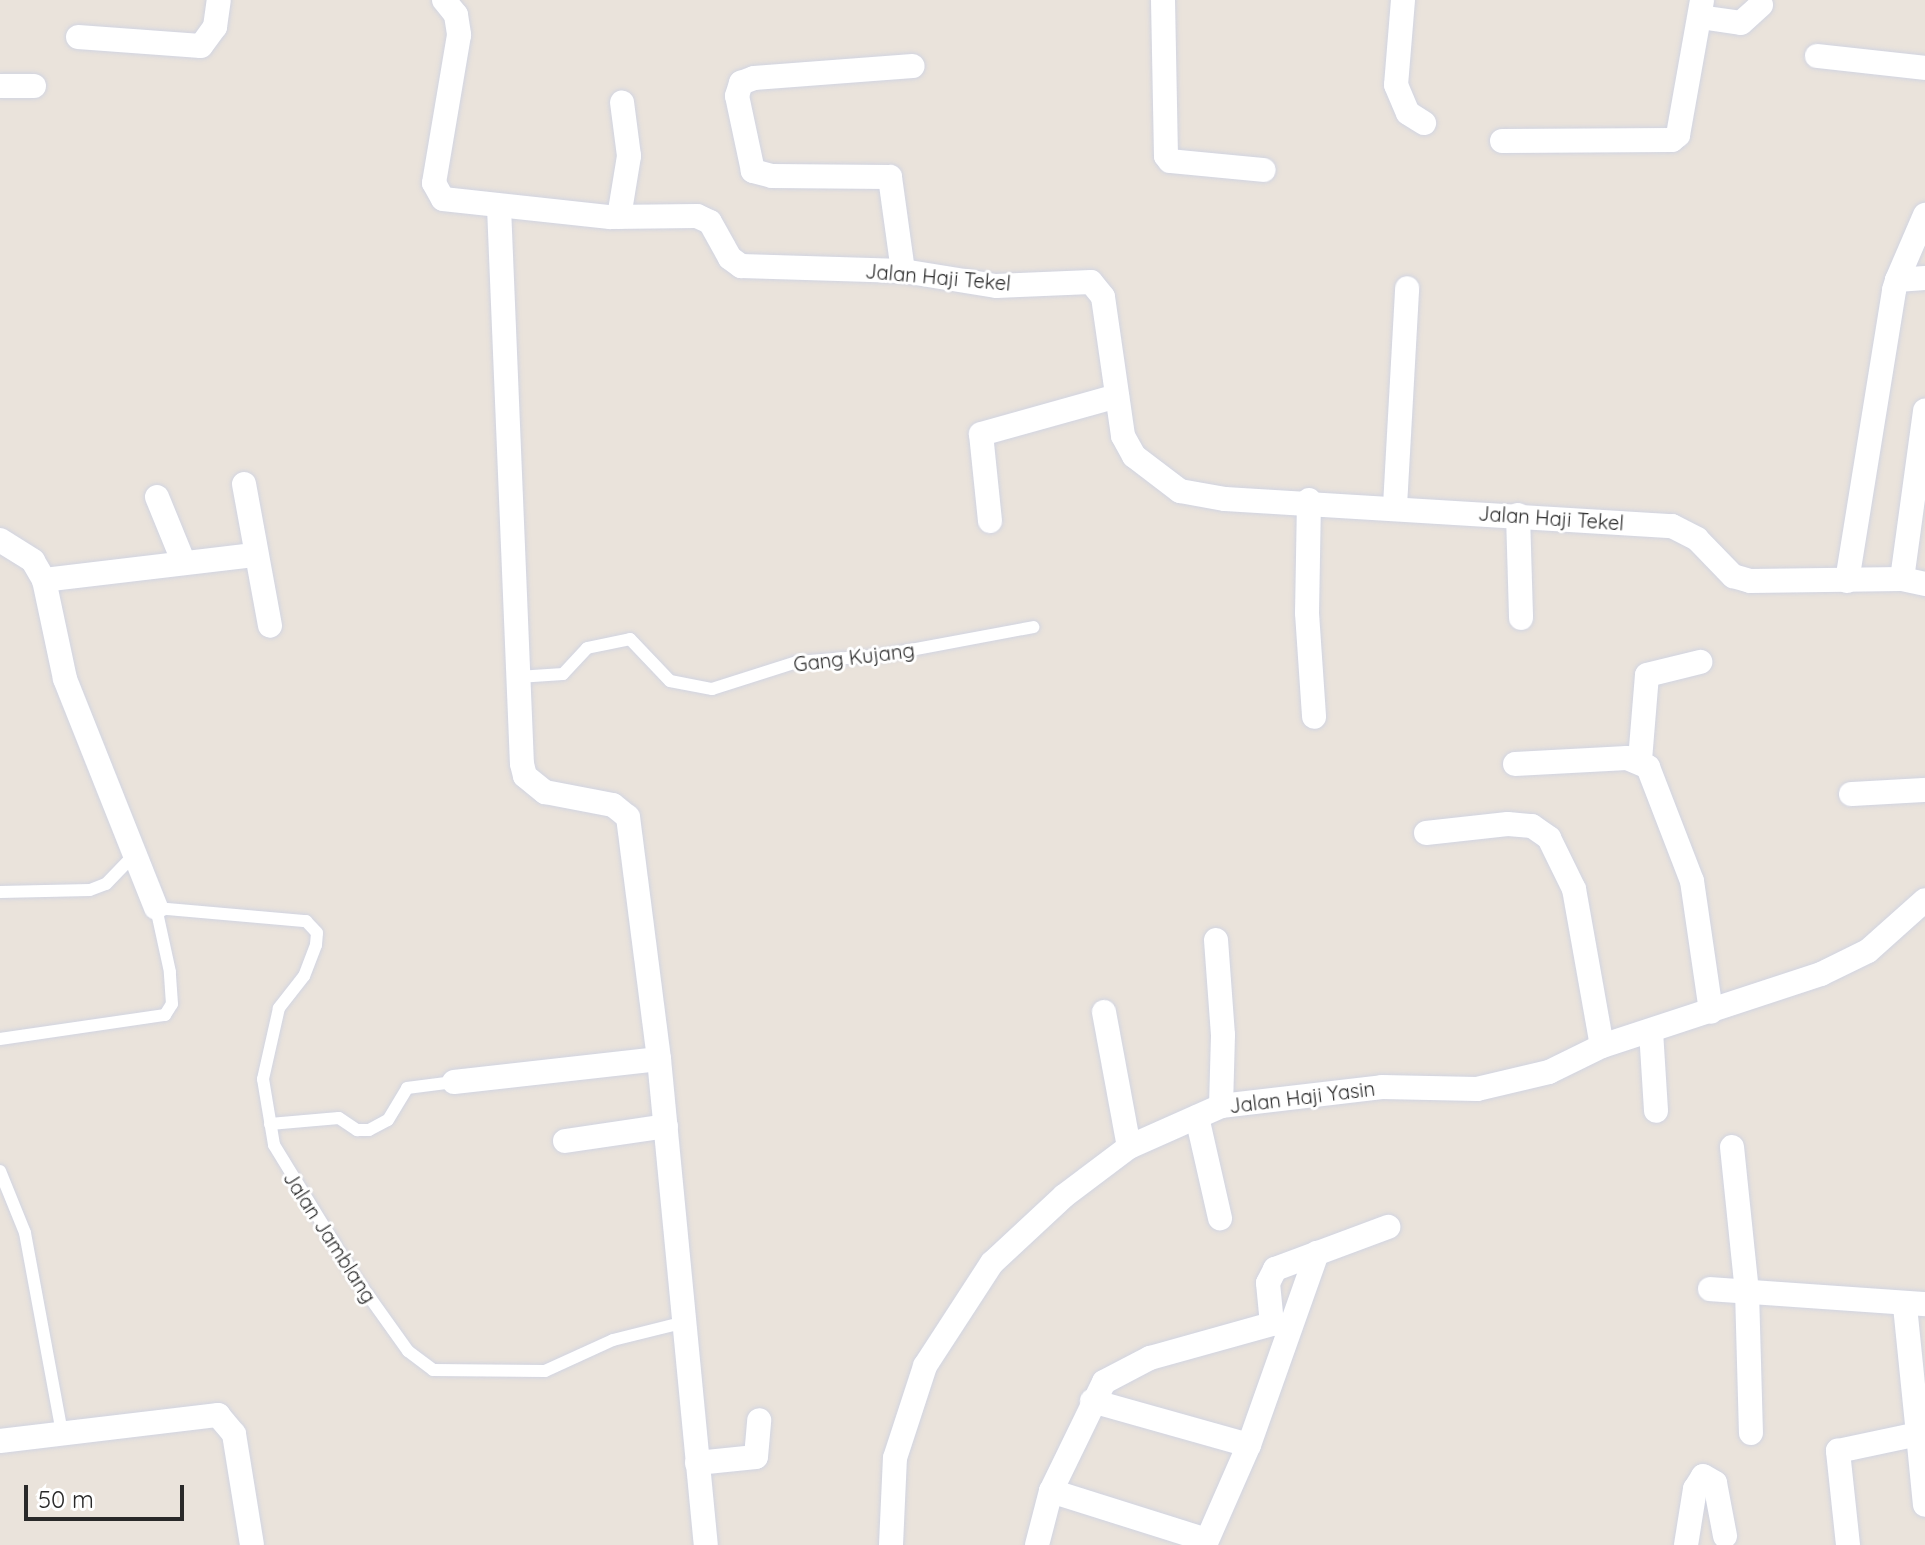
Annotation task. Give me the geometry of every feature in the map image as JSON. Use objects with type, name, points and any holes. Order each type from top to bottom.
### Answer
[{"type":"street","points":[[78,37],[201,46],[215,27],[219,0]]},
{"type":"street","name":"Jalan Haji Tekel","points":[[444,0],[456,15],[459,35],[436,193],[459,203],[499,207],[619,217],[697,216],[710,222],[730,258],[741,266],[903,271],[996,286],[1095,284],[1106,311],[1123,436],[1134,456],[1180,491],[1225,499],[1309,500],[1672,526],[1697,539],[1733,576],[1750,581],[1914,582]]},
{"type":"street","points":[[1163,0],[1166,156],[1170,161],[1264,170]]},
{"type":"street","points":[[1403,0],[1396,85],[1408,113],[1424,123]]},
{"type":"street","points":[[1502,141],[1672,140],[1678,135],[1701,9],[1741,23],[1761,5]]},
{"type":"street","points":[[1817,56],[1925,68]]},
{"type":"street","points":[[903,271],[890,177],[772,176],[753,171],[737,96],[741,83],[754,78],[913,66]]},
{"type":"street","points":[[0,86],[34,86]]},
{"type":"street","points":[[619,217],[629,156],[622,102]]},
{"type":"street","points":[[499,207],[518,677],[525,776],[545,792],[613,805],[628,817],[659,1059],[706,1545]]},
{"type":"street","points":[[1847,581],[1897,280],[1925,215]]},
{"type":"street","points":[[1897,280],[1925,278]]},
{"type":"street","points":[[1395,506],[1407,288]]},
{"type":"street","points":[[990,521],[981,434],[1117,396]]},
{"type":"street","points":[[1914,582],[1925,411]]},
{"type":"street","points":[[244,484],[270,626]]},
{"type":"street","points":[[157,497],[184,563]]},
{"type":"street","points":[[1309,500],[1307,613],[1314,717]]},
{"type":"street","points":[[1518,515],[1521,618]]},
{"type":"street","points":[[0,540],[33,561],[44,580],[65,679],[156,908]]},
{"type":"street","points":[[44,580],[255,555]]},
{"type":"street","points":[[1700,662],[1647,675],[1640,760],[1652,773],[1692,881],[1711,1012]]},
{"type":"street","points":[[1515,764],[1640,760]]},
{"type":"street","points":[[1851,794],[1925,790]]},
{"type":"street","points":[[1426,833],[1508,824],[1532,826],[1549,838],[1574,889],[1602,1046]]},
{"type":"street","name":"Jalan Haji Yasin","points":[[891,1545],[895,1458],[925,1366],[992,1263],[1064,1196],[1129,1147],[1221,1106],[1382,1087],[1477,1089],[1549,1072],[1602,1046],[1711,1012],[1868,951],[1925,900]]},
{"type":"street","points":[[1216,940],[1223,1035],[1221,1106]]},
{"type":"street","points":[[1104,1012],[1129,1147]]},
{"type":"street","points":[[1651,1031],[1656,1111]]},
{"type":"street","points":[[454,1082],[659,1059]]},
{"type":"street","points":[[1197,1117],[1220,1218]]},
{"type":"street","points":[[565,1141],[666,1126]]},
{"type":"street","points":[[1732,1147],[1747,1291],[1751,1433]]},
{"type":"street","points":[[1283,1324],[1271,1274],[1293,1259],[1388,1227]]},
{"type":"street","points":[[1051,1491],[1206,1543],[1249,1445],[1283,1324],[1317,1253]]},
{"type":"street","points":[[1710,1289],[1915,1304],[1918,1434],[1925,1505]]},
{"type":"street","points":[[1037,1545],[1051,1491],[1092,1401],[1118,1371],[1283,1324]]},
{"type":"street","points":[[1092,1401],[1249,1445]]},
{"type":"street","points":[[0,1441],[218,1415],[234,1434],[252,1545]]},
{"type":"street","points":[[697,1463],[756,1457],[759,1420]]},
{"type":"street","points":[[1848,1545],[1838,1451],[1918,1434]]},
{"type":"street","points":[[1686,1545],[1695,1489],[1703,1476],[1715,1483],[1725,1536]]},
{"type":"lane","name":"Gang Kujang","points":[[518,677],[563,674],[587,648],[630,639],[670,681],[712,689],[797,662],[884,655],[1033,627]]},
{"type":"lane","points":[[0,892],[65,894],[99,888],[135,854]]},
{"type":"lane","points":[[0,1039],[165,1015],[172,1004],[170,972],[156,908]]},
{"type":"lane","name":"Jalan Jamblang","points":[[156,908],[300,918],[317,933],[312,961],[273,1026],[263,1079],[270,1124],[280,1162],[408,1351],[433,1370],[545,1371],[613,1340],[685,1322]]},
{"type":"lane","points":[[270,1124],[339,1118],[357,1130],[369,1130],[388,1120],[407,1088],[454,1082]]},
{"type":"lane","points":[[0,1171],[25,1233],[62,1433]]}]
